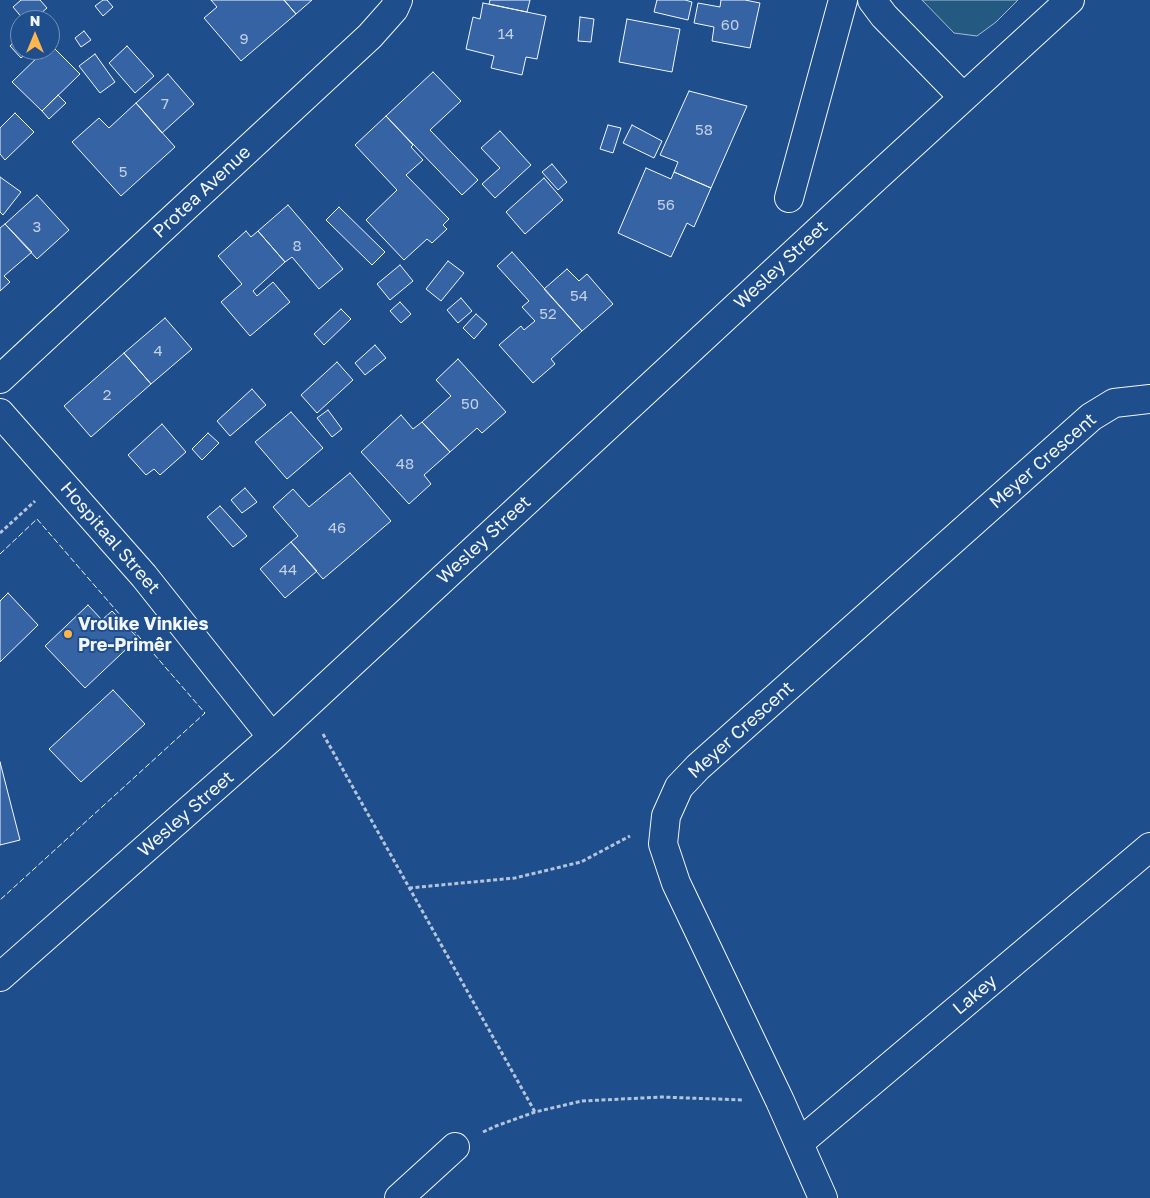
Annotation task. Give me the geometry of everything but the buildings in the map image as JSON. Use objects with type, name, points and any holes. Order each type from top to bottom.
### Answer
[{"type":"street","name":"Protea Avenue","points":[[0,379],[370,36],[394,9],[398,0]]},
{"type":"street","points":[[788,198],[843,0]]},
{"type":"street","points":[[872,0],[884,16],[963,97]]},
{"type":"street","name":"Wesley Street","points":[[0,977],[272,737],[1070,0]]},
{"type":"street","name":"Meyer Crescent","points":[[823,1198],[780,1101],[676,883],[663,844],[666,816],[679,787],[698,767],[1091,416],[1114,403],[1150,399]]},
{"type":"street","name":"Hospitaal Street","points":[[0,413],[144,576],[272,737]]},
{"type":"street","name":"Lakey","points":[[799,1143],[1150,847]]},
{"type":"street","points":[[399,1198],[455,1147]]},
{"type":"path","points":[[0,533],[11,523]]},
{"type":"path","points":[[307,705],[535,1112]]},
{"type":"path","points":[[409,888],[515,878],[581,862],[666,816]]},
{"type":"path","points":[[455,1147],[496,1126],[535,1112],[582,1101],[662,1097],[780,1101]]},
{"type":"shaded area","points":[[922,0],[1018,0],[996,22],[977,36],[954,33]]},
{"type":"fence","points":[[0,554],[37,519],[205,713],[0,900]]},
{"type":"place","name":"Vrolike Vinkies Pre-Primêr","points":[[68,634]]}]
